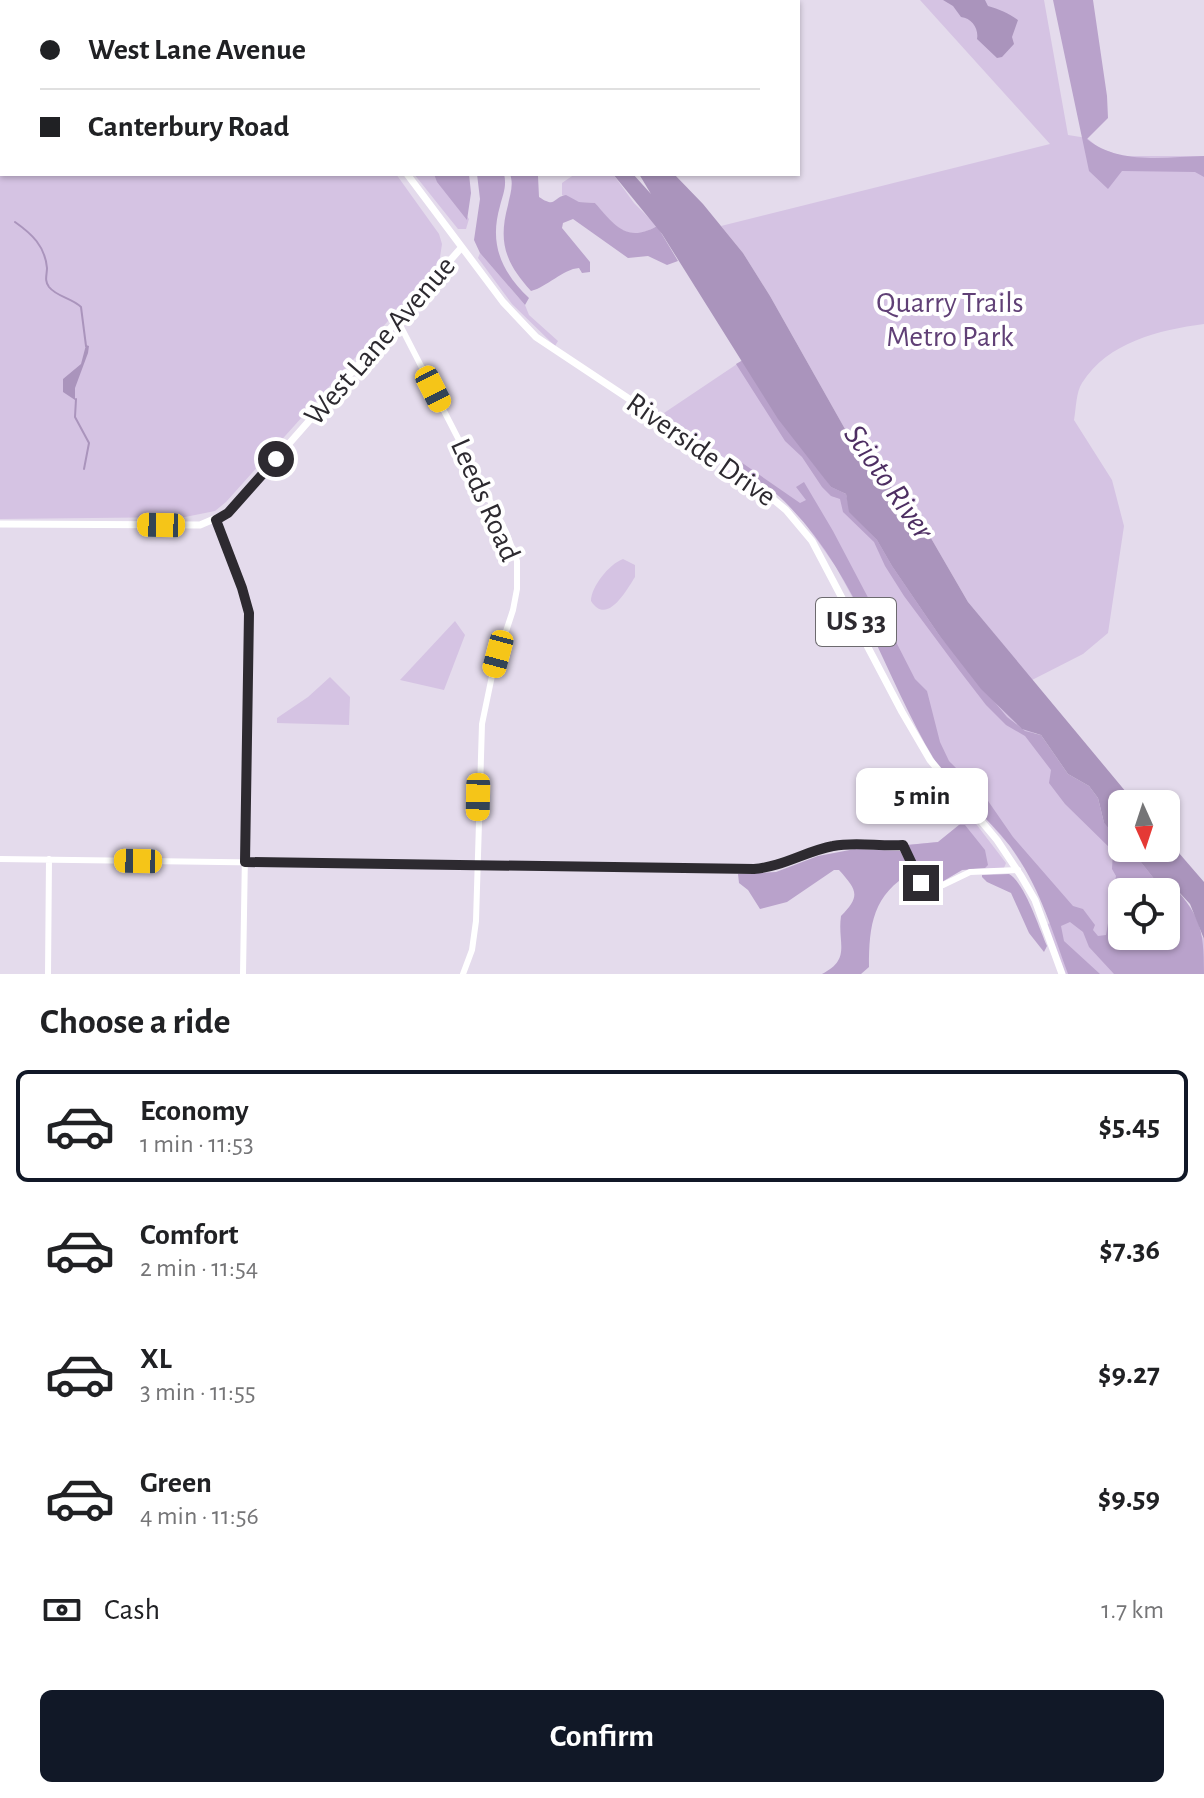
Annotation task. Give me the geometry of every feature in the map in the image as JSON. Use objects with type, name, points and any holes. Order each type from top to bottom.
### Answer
[{"type":"main road","name":"Riverside Drive","points":[[408,176],[461,248],[536,337],[745,476],[802,526],[824,560],[930,760],[1018,870],[1035,900],[1062,974]]},
{"type":"main road","name":"West Lane Avenue","points":[[216,520],[240,501],[461,248]]},
{"type":"main road","points":[[0,524],[184,525],[216,520]]},
{"type":"street","name":"Leeds Road","points":[[398,321],[506,532],[517,561],[516,598],[493,671],[482,724],[475,935],[463,974]]},
{"type":"street","points":[[216,520],[249,613],[243,974]]},
{"type":"street","points":[[0,859],[754,869],[780,865],[829,846],[859,843],[903,845],[917,878],[929,887],[943,885],[970,872],[1018,870]]},
{"type":"street","points":[[48,974],[49,859]]},
{"type":"green space","name":"Quarry Trails Metro Park","points":[[920,0],[1044,0],[1068,135],[1087,138],[1099,148],[1122,156],[1204,156],[1204,324],[1152,334],[1120,348],[1093,369],[1077,396],[1074,420],[1112,480],[1124,526],[1108,633],[1083,654],[1032,680],[968,602],[928,533],[845,429],[770,296],[743,253],[721,226],[1050,144]]},
{"type":"green space","points":[[0,176],[397,176],[439,234],[442,244],[439,264],[226,502],[215,511],[185,517],[0,519]]},
{"type":"green space","points":[[416,176],[436,176],[469,219],[466,229],[458,229]]},
{"type":"green space","points":[[572,176],[614,176],[634,203],[657,226],[637,233],[622,230],[595,203],[579,202],[562,195],[562,183]]},
{"type":"green space","points":[[480,253],[525,305],[529,315],[558,341],[555,346],[512,304],[478,258]]},
{"type":"green space","points":[[743,360],[760,388],[1108,826],[1108,862],[1141,862],[1154,878],[1108,878],[1108,950],[1180,950],[1180,910],[1204,939],[1204,974],[1062,974],[1045,925],[1061,919],[1010,846],[935,761],[836,567],[783,499],[661,415]]},
{"type":"green space","points":[[623,559],[635,565],[635,577],[616,604],[603,610],[597,608],[591,601],[597,583]]},
{"type":"green space","points":[[455,621],[465,635],[444,690],[400,680]]},
{"type":"green space","points":[[330,677],[350,697],[349,725],[277,723],[277,718]]},
{"type":"green space","points":[[970,816],[1006,863],[1004,868],[962,870],[940,883],[907,845],[938,842]]},
{"type":"shaded area","points":[[943,0],[985,0],[988,6],[1018,20],[1012,37],[1014,44],[1002,57],[997,58],[977,39],[974,25]]},
{"type":"shaded area","points":[[1053,0],[1093,0],[1108,118],[1087,139],[1113,153],[1128,156],[1204,156],[1204,177],[1195,172],[1122,171],[1108,189],[1089,171]]},
{"type":"shaded area","points":[[435,176],[469,176],[471,193],[467,220]]},
{"type":"shaded area","points":[[477,176],[504,176],[505,186],[497,220],[497,245],[511,278],[529,298],[525,305],[480,253],[474,240],[480,199]]},
{"type":"shaded area","points":[[510,176],[538,176],[539,197],[549,202],[566,195],[579,202],[595,203],[615,224],[629,232],[637,233],[657,226],[678,261],[667,265],[648,256],[628,258],[573,219],[563,223],[562,228],[590,262],[590,272],[573,269],[531,291],[515,271],[504,241],[512,186]]},
{"type":"shaded area","points":[[615,176],[635,176],[651,194],[640,176],[676,176],[743,253],[845,429],[928,533],[968,602],[1124,790],[1108,790],[1108,828],[1098,798],[1089,786],[1068,774],[1041,735],[1022,729],[981,689],[939,635],[877,540],[849,512],[846,494],[831,487],[778,419],[662,234]]},
{"type":"shaded area","points":[[86,345],[89,346],[88,353],[75,388],[75,400],[63,392],[63,379],[81,364]]},
{"type":"shaded area","points":[[743,360],[831,487],[846,494],[850,512],[877,540],[939,635],[1007,717],[1025,731],[1041,735],[1068,774],[1089,786],[1098,798],[1108,828],[1108,846],[1065,804],[1049,783],[1051,770],[1025,736],[1006,725],[986,705],[904,596],[874,542],[843,512],[840,499],[831,496],[822,487],[802,457],[785,441],[736,364]]},
{"type":"shaded area","points":[[738,460],[800,503],[806,500],[796,487],[804,482],[873,607],[888,620],[915,679],[927,691],[940,742],[949,761],[986,798],[1013,837],[1073,906],[1083,909],[1095,925],[1093,930],[1098,936],[1106,935],[1108,923],[1108,950],[1180,950],[1180,894],[1193,912],[1201,932],[1204,974],[1114,974],[1089,947],[1083,932],[1070,922],[1061,926],[1064,941],[1100,974],[1068,974],[1029,876],[1010,846],[934,759],[831,559],[784,501],[735,465]]},
{"type":"shaded area","points":[[959,825],[965,825],[985,850],[988,865],[962,870],[940,883],[927,884],[907,845],[938,842]]},
{"type":"shaded area","points":[[855,849],[900,851],[912,872],[889,890],[876,912],[870,937],[869,967],[861,974],[822,974],[840,956],[841,916],[854,898],[853,888],[845,877],[839,870],[834,870],[787,902],[760,909],[748,890],[739,883],[738,874],[776,872],[818,856]]},
{"type":"shaded area","points":[[1180,854],[1204,882],[1204,939],[1190,904],[1180,893],[1180,878],[1153,878],[1141,862],[1180,862]]},
{"type":"shaded area","points":[[1112,862],[1141,862],[1153,878],[1116,878]]},
{"type":"shaded area","points":[[1009,874],[1021,887],[1031,907],[1047,946],[1044,952],[1029,933],[1011,893],[982,877]]},
{"type":"waterway","points":[[15,222],[40,247],[46,260],[49,287],[81,307],[86,346]]},
{"type":"waterway","points":[[76,399],[75,417],[89,443],[84,469]]},
{"type":"route","points":[[276,459],[240,501],[216,520],[249,613],[245,862],[754,869],[780,865],[829,846],[859,843],[903,845],[921,883]]},
{"type":"water label","name":"Scioto River","points":[[889,482]]}]
